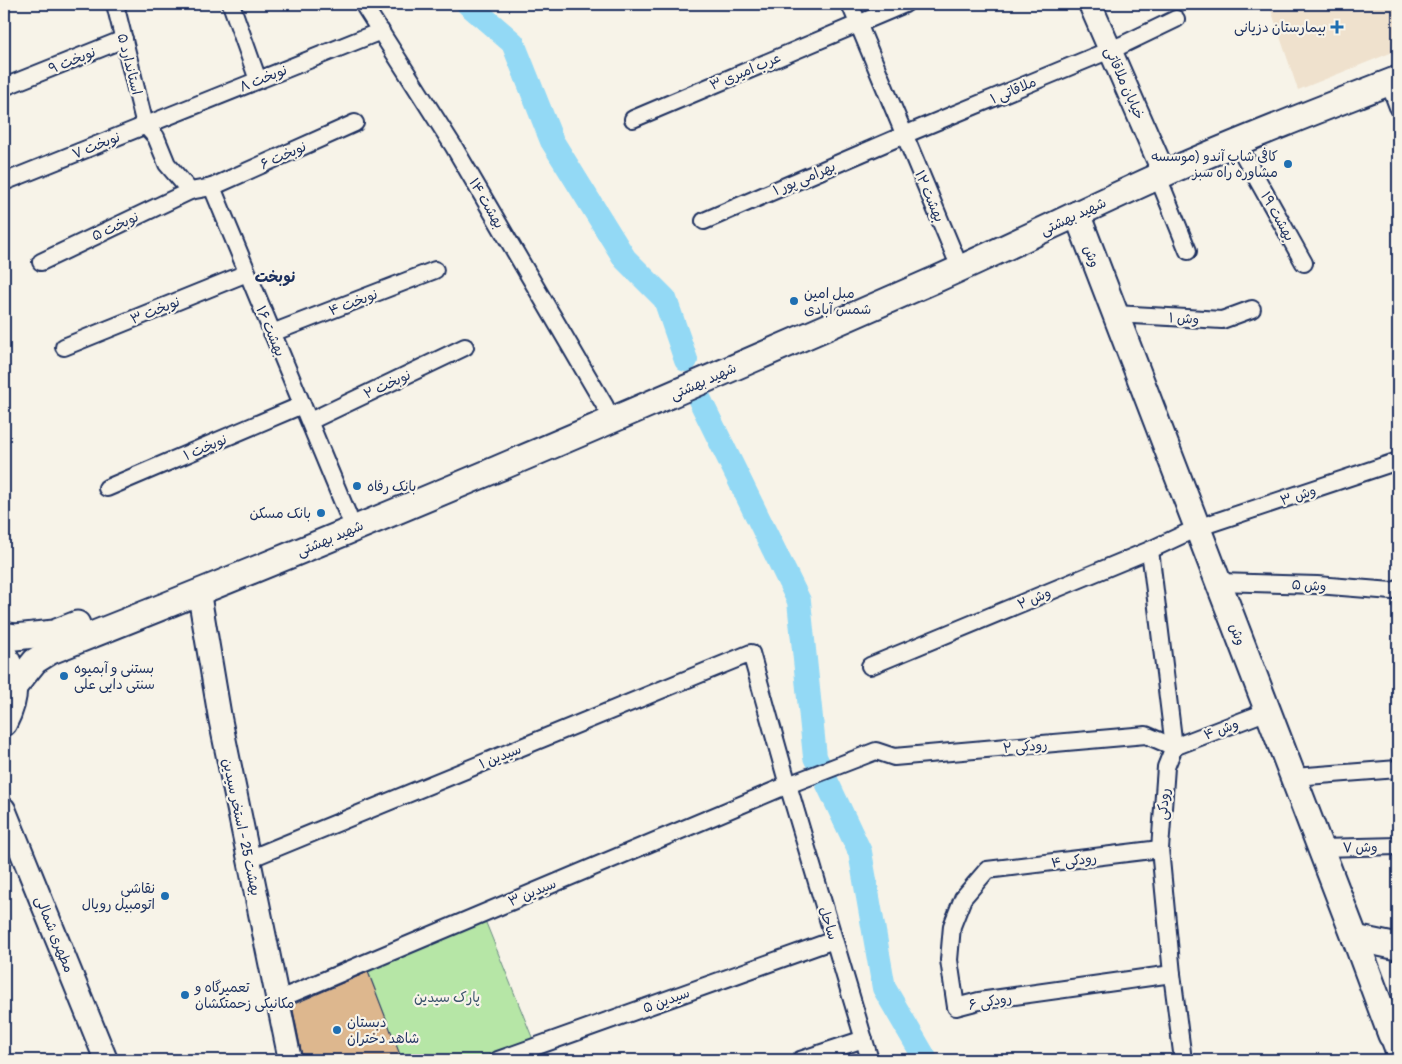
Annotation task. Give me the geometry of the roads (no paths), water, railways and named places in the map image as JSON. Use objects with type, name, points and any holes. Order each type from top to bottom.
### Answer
[{"type":"main road","name":"خیابان ملاقاتی","points":[[1090,4],[1116,47]]},
{"type":"main road","name":"خیابان ملاقاتی","points":[[1104,4],[1116,47],[1165,168]]},
{"type":"main road","name":"شهید بهشتی","points":[[14,687],[35,661],[51,651],[199,593],[610,421],[936,279],[1076,214],[1282,111],[1395,76]]},
{"type":"main road","name":"شهید بهشتی","points":[[4,635],[15,637],[54,634],[348,515],[1165,168],[1237,143],[1395,76]]},
{"type":"main road","name":"وش","points":[[1076,214],[1356,938],[1395,1045]]},
{"type":"main road","name":"بهشت 25 - استخر سیدین","points":[[199,593],[220,718],[276,1000],[290,1060]]},
{"type":"main road","points":[[4,654],[14,681],[14,697],[10,712],[4,723]]},
{"type":"main road","name":"مطهری شمالی","points":[[4,809],[106,1060]]},
{"type":"main road","points":[[1356,938],[1398,947]]},
{"type":"main road","points":[[1395,1045],[1398,1003]]},
{"type":"street","name":"۵ استاندارد","points":[[115,4],[145,125]]},
{"type":"street","points":[[231,4],[258,80]]},
{"type":"street","name":"بهشت ۱۴","points":[[363,4],[454,147],[604,406]]},
{"type":"street","name":"۱۲ بهشت","points":[[850,4],[955,256]]},
{"type":"street","name":"۳ عرب امیری","points":[[633,119],[905,4]]},
{"type":"street","name":"ملاقاتی ۱","points":[[904,135],[1116,47],[1176,19]]},
{"type":"street","name":"۸ نوبخت","points":[[145,125],[381,31]]},
{"type":"street","name":"۹ نوبخت","points":[[4,87],[124,39]]},
{"type":"street","points":[[1395,76],[1398,107]]},
{"type":"street","name":"نوبخت ۶","points":[[212,187],[355,123]]},
{"type":"street","points":[[145,125],[156,137],[167,164],[190,191],[212,187]]},
{"type":"street","name":"۷ نوبخت","points":[[4,182],[145,125]]},
{"type":"street","name":"۱ بهرامی پور","points":[[704,221],[904,135]]},
{"type":"street","name":"بهشت ۱۹","points":[[1237,143],[1304,262]]},
{"type":"street","points":[[1165,168],[1188,252]]},
{"type":"street","name":"۱۶ بهشت","points":[[212,187],[348,515]]},
{"type":"street","name":"۵ نوبخت","points":[[41,262],[190,191]]},
{"type":"street","name":"۴ نوبخت","points":[[272,333],[435,270]]},
{"type":"street","name":"۳ نوبخت","points":[[64,347],[247,273]]},
{"type":"street","name":"وش ۱","points":[[1115,314],[1222,320],[1252,309]]},
{"type":"street","name":"۲ نوبخت","points":[[310,420],[465,347]]},
{"type":"street","name":"۱ نوبخت","points":[[107,488],[302,405]]},
{"type":"street","name":"وش ۳","points":[[1197,528],[1398,461]]},
{"type":"street","name":"وش ۲","points":[[870,666],[1150,550],[1197,528]]},
{"type":"street","name":"رودکی","points":[[1150,550],[1174,746],[1166,767],[1160,849],[1172,974],[1183,1060]]},
{"type":"street","name":"وش ۵","points":[[1218,582],[1317,585],[1392,591],[1398,589]]},
{"type":"street","name":"سیدین ۱","points":[[249,859],[751,653]]},
{"type":"street","name":"ساحل","points":[[751,653],[788,785],[870,1060]]},
{"type":"street","name":"وش ۴","points":[[1174,746],[1268,711]]},
{"type":"street","name":"رودکی ۲","points":[[876,751],[894,757],[1146,735],[1174,746]]},
{"type":"street","name":"سیدین ۳","points":[[276,1000],[788,785],[876,751]]},
{"type":"street","points":[[1294,777],[1398,769]]},
{"type":"street","name":"وش ۷","points":[[1321,848],[1398,846]]},
{"type":"street","name":"رودکی ۴","points":[[987,870],[1160,849]]},
{"type":"street","name":"رودکی ۶","points":[[987,870],[963,898],[952,926],[949,960],[956,1007],[979,1001],[1172,974]]},
{"type":"street","name":"سیدین ۵","points":[[498,1060],[834,940]]},
{"type":"street","points":[[800,1060],[864,1039]]},
{"type":"waterway","points":[[468,4],[513,43],[552,141],[625,259],[665,299],[686,360]]},
{"type":"waterway","points":[[699,398],[799,601],[815,757],[860,852],[884,988],[926,1060]]},
{"type":"place","name":"بیمارستان دزیانی","points":[[1337,27]]},
{"type":"place","name":"کافی شاپ آندو (موسسه مشاوره راه سبز","points":[[1288,164]]},
{"type":"place","name":"مبل امین شمس آبادی","points":[[794,301]]},
{"type":"place","name":"بانک رفاه","points":[[357,486]]},
{"type":"place","name":"بانک مسکن","points":[[321,513]]},
{"type":"place","name":"بستنی و آبمیوه سنتی دایی علی","points":[[64,676]]},
{"type":"place","name":"نقاشی اتومبیل رویال","points":[[165,896]]},
{"type":"place","name":"تعمیرگاه و مکانیکی زحمتکشان","points":[[185,995]]},
{"type":"place","name":"دبستان شاهد دختران","points":[[337,1030]]},
{"type":"district","name":"نوبخت","points":[[275,277]]},
{"type":"park label","name":"پارک سیدین","points":[[447,997]]}]
